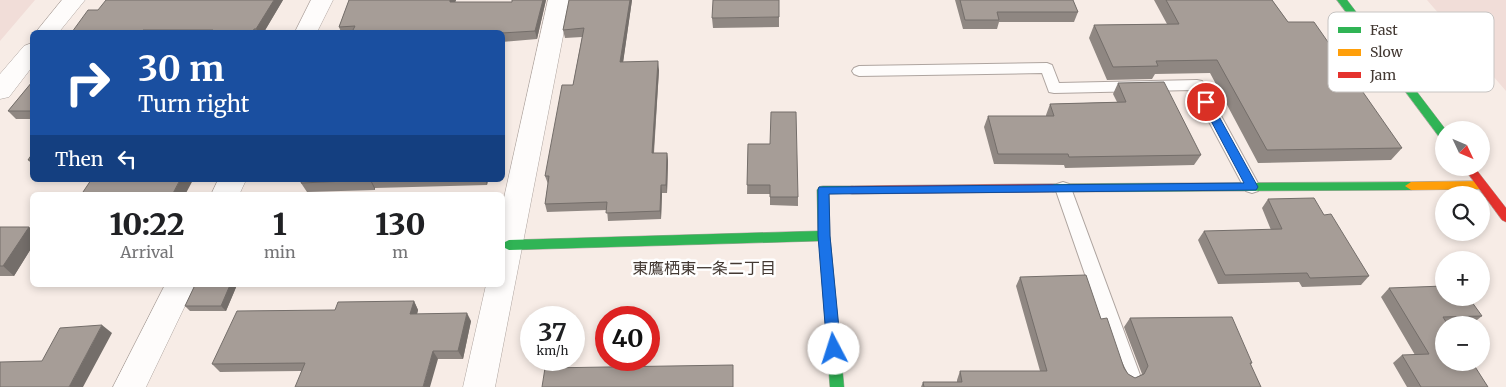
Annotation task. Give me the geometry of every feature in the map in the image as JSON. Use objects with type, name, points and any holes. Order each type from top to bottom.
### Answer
[{"type":"main road","points":[[1342,0],[1351,12]]},
{"type":"main road","points":[[1412,92],[1435,123]]},
{"type":"main road","points":[[1475,176],[1506,217]]},
{"type":"main road","points":[[837,387],[824,236],[823,190],[1482,185]]},
{"type":"main road","points":[[509,245],[824,236]]},
{"type":"street","points":[[49,30],[74,0]]},
{"type":"street","points":[[307,30],[322,0]]},
{"type":"street","points":[[505,263],[559,0]]},
{"type":"street","points":[[0,91],[30,54]]},
{"type":"street","points":[[129,387],[179,287]]},
{"type":"street","points":[[479,387],[501,287]]},
{"type":"lane","points":[[859,71],[1047,68],[1054,88],[1197,84],[1252,187]]},
{"type":"lane","points":[[1063,188],[1130,375]]},
{"type":"shaded area","points":[[0,0],[35,0],[0,41]]},
{"type":"shaded area","points":[[1427,0],[1506,0],[1506,91],[1494,77],[1494,12],[1437,12]]},
{"type":"building","points":[[106,0],[274,0],[254,30],[73,30],[88,10],[98,10]]},
{"type":"building","points":[[349,0],[512,2],[512,0],[543,0],[535,31],[505,33],[505,30],[353,30],[355,26],[339,27]]},
{"type":"building","points":[[569,0],[630,0],[620,62],[658,61],[652,153],[667,153],[666,185],[661,185],[660,211],[606,213],[607,202],[545,204],[549,176],[545,176],[562,85],[573,85],[584,28],[563,30]]},
{"type":"building","points":[[713,0],[779,0],[779,17],[712,18]]},
{"type":"building","points":[[960,0],[1073,0],[1078,12],[997,12],[999,20],[965,20]]},
{"type":"building","points":[[1166,0],[1272,0],[1288,22],[1314,22],[1328,42],[1328,92],[1363,92],[1402,148],[1267,150],[1217,60],[1156,61],[1158,66],[1113,67],[1094,25],[1179,24]]},
{"type":"building","points":[[1164,82],[1201,155],[1069,157],[1068,154],[998,154],[988,116],[1054,116],[1050,104],[1126,102],[1118,83]]},
{"type":"building","points":[[30,84],[30,111],[8,111]]},
{"type":"building","points":[[771,112],[796,112],[798,197],[770,197],[770,185],[747,185],[748,144],[770,144]]},
{"type":"building","points":[[90,182],[179,182],[174,192],[83,192]]},
{"type":"building","points":[[1314,198],[1324,215],[1331,214],[1369,276],[1310,278],[1307,273],[1225,275],[1204,231],[1282,229],[1268,199]]},
{"type":"building","points":[[0,227],[29,227],[3,266],[0,266]]},
{"type":"building","points":[[1086,275],[1101,319],[1107,318],[1124,368],[1128,374],[1135,378],[1144,374],[1148,366],[1130,318],[1232,317],[1261,387],[924,387],[923,382],[962,382],[960,371],[1047,371],[1020,277]]},
{"type":"building","points":[[1435,286],[1435,306],[1475,306],[1482,316],[1435,316],[1435,371],[1478,371],[1488,387],[1421,387],[1402,355],[1429,354],[1389,288]]},
{"type":"building","points":[[194,287],[229,287],[221,306],[185,306]]},
{"type":"building","points":[[414,301],[410,314],[467,313],[458,351],[433,351],[423,387],[295,387],[305,363],[212,364],[237,311],[335,310],[338,302]]},
{"type":"building","points":[[102,325],[69,387],[0,387],[0,362],[42,361],[60,328]]},
{"type":"building","points":[[733,365],[733,387],[542,387],[545,371],[585,371],[585,367],[595,367],[595,371],[660,371],[660,366]]},
{"type":"traffic: fast","points":[[1342,0],[1351,12]]},
{"type":"traffic: fast","points":[[1412,92],[1435,123]]},
{"type":"traffic: fast","points":[[1053,188],[1411,186]]},
{"type":"traffic: fast","points":[[837,387],[824,236],[823,190],[852,190]]},
{"type":"traffic: fast","points":[[509,245],[824,236]]},
{"type":"traffic: slow","points":[[1411,186],[1482,185]]},
{"type":"traffic: jam","points":[[1475,176],[1506,217]]},
{"type":"traffic: jam","points":[[852,190],[1053,188]]},
{"type":"district","name":"東鷹栖東一条二丁目","points":[[704,268]]},
{"type":"route","points":[[834,349],[824,236],[823,190],[1252,187],[1206,102]]}]
